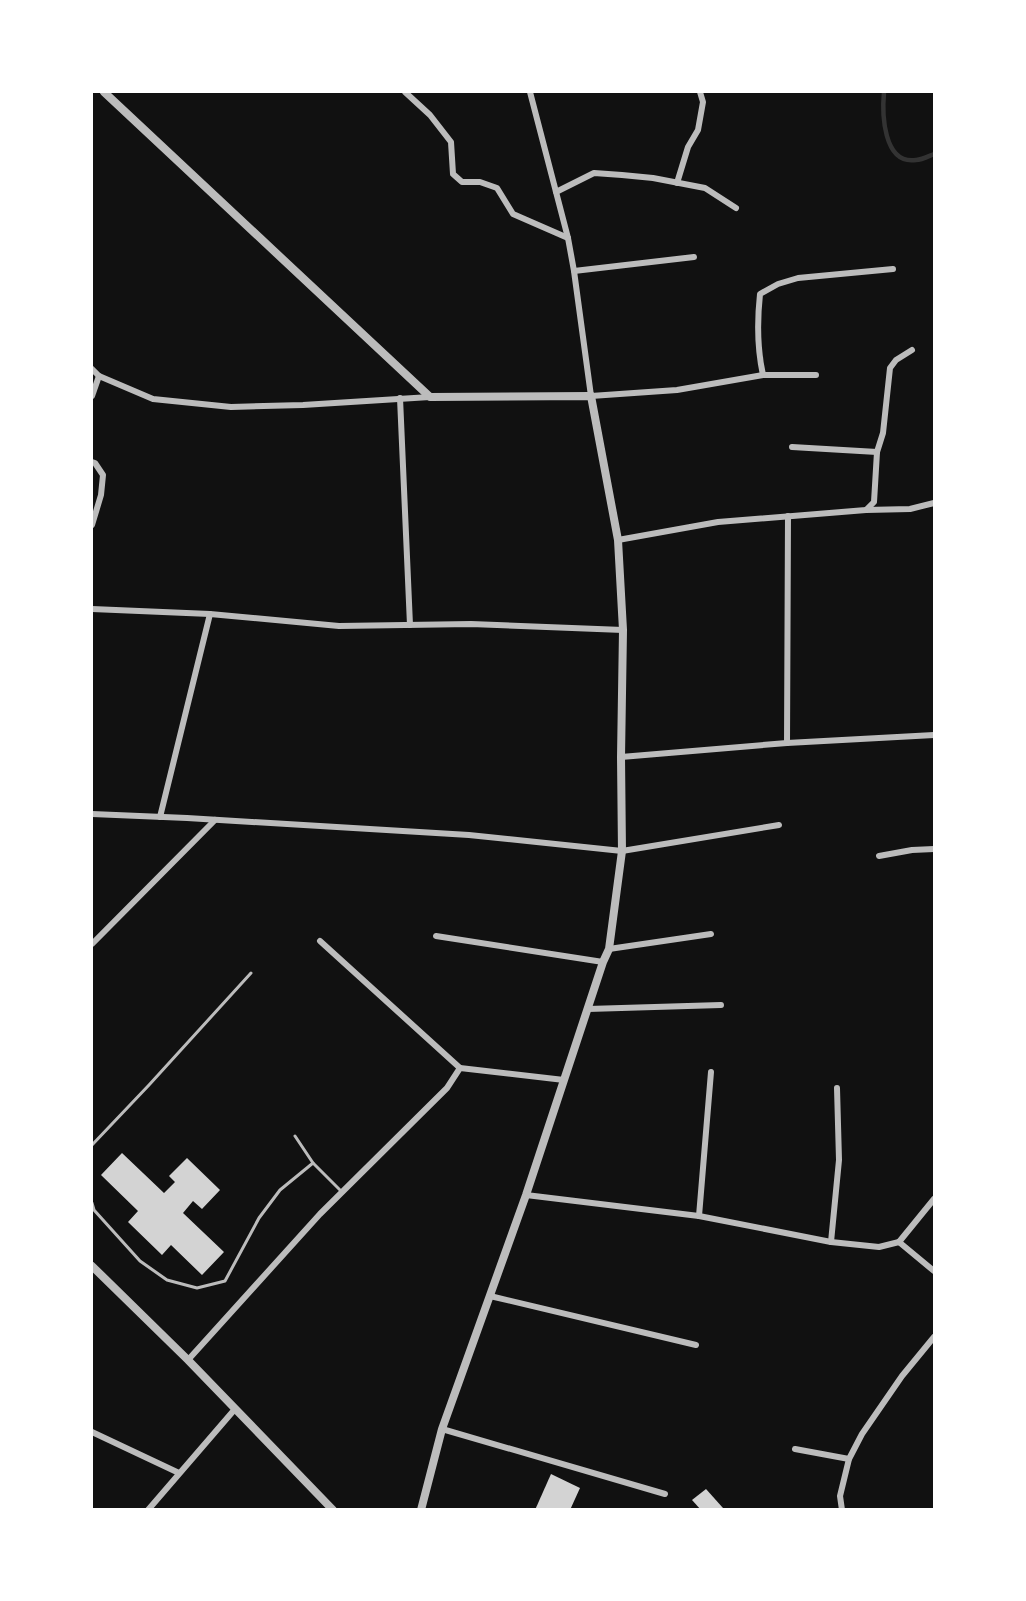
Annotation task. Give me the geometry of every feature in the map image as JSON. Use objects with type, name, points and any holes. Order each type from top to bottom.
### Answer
[{"type":"street","points":[[104,92],[430,397]]},
{"type":"street","points":[[405,92],[430,115],[451,142],[453,174],[462,182],[480,182],[497,188],[513,213],[568,238]]},
{"type":"street","points":[[421,1509],[442,1429],[526,1195],[609,949],[622,850],[623,630],[618,540],[591,396],[568,238],[530,92]]},
{"type":"street","points":[[677,183],[688,147],[698,130],[703,102],[700,92]]},
{"type":"street","points":[[556,192],[594,173],[653,178],[705,189],[736,208]]},
{"type":"street","points":[[574,271],[694,257]]},
{"type":"street","points":[[763,375],[757,321],[760,294],[778,284],[798,278],[893,269]]},
{"type":"street","points":[[866,510],[874,502],[877,452],[883,433],[890,368],[896,360],[912,350]]},
{"type":"street","points":[[92,369],[99,376],[153,399],[231,406],[303,405],[430,397],[591,396],[677,390],[763,375],[816,375]]},
{"type":"street","points":[[92,396],[99,376]]},
{"type":"street","points":[[400,399],[410,625]]},
{"type":"street","points":[[792,447],[877,452]]},
{"type":"street","points":[[92,462],[103,475],[101,495],[92,525]]},
{"type":"street","points":[[618,540],[718,522],[866,510],[910,509],[934,503]]},
{"type":"street","points":[[787,743],[788,516]]},
{"type":"street","points":[[92,609],[210,614],[339,626],[471,624],[623,630]]},
{"type":"street","points":[[160,817],[210,614]]},
{"type":"street","points":[[621,757],[787,743],[934,735]]},
{"type":"street","points":[[92,814],[469,835],[622,850],[779,825]]},
{"type":"street","points":[[92,944],[214,819]]},
{"type":"street","points":[[879,856],[934,849]]},
{"type":"street","points":[[609,949],[711,933]]},
{"type":"street","points":[[436,936],[603,962]]},
{"type":"street","points":[[320,941],[460,1068],[564,1080]]},
{"type":"street","points":[[588,1009],[721,1005]]},
{"type":"street","points":[[188,1360],[342,1192],[447,1088],[460,1068]]},
{"type":"street","points":[[699,1216],[711,1072]]},
{"type":"street","points":[[831,1242],[839,1160],[837,1088]]},
{"type":"street","points":[[526,1195],[699,1216],[831,1242],[879,1247],[899,1242],[934,1199]]},
{"type":"street","points":[[899,1242],[934,1271]]},
{"type":"street","points":[[92,1266],[188,1360],[333,1509]]},
{"type":"street","points":[[490,1296],[696,1345]]},
{"type":"street","points":[[842,1509],[840,1496],[849,1459],[862,1434],[895,1386],[934,1337]]},
{"type":"street","points":[[148,1509],[235,1409]]},
{"type":"street","points":[[442,1429],[665,1494]]},
{"type":"street","points":[[92,1432],[179,1473]]},
{"type":"street","points":[[795,1449],[849,1459]]},
{"type":"lane","points":[[92,1145],[251,973]]},
{"type":"lane","points":[[295,1136],[313,1162],[342,1192]]},
{"type":"lane","points":[[92,1203],[94,1210],[140,1261],[167,1280],[197,1287],[225,1281],[259,1218],[280,1190],[313,1162]]},
{"type":"building","points":[[122,1153],[164,1193],[175,1182],[169,1176],[187,1158],[220,1190],[202,1209],[193,1201],[183,1213],[224,1252],[202,1275],[171,1245],[162,1255],[128,1222],[138,1211],[101,1175]]},
{"type":"building","points":[[551,1474],[580,1488],[570,1510],[535,1510]]},
{"type":"building","points":[[706,1489],[723,1508],[721,1510],[701,1510],[692,1500]]},
{"type":"waterway","points":[[884,92],[887,136],[897,154],[905,159],[916,160],[934,154]]}]
